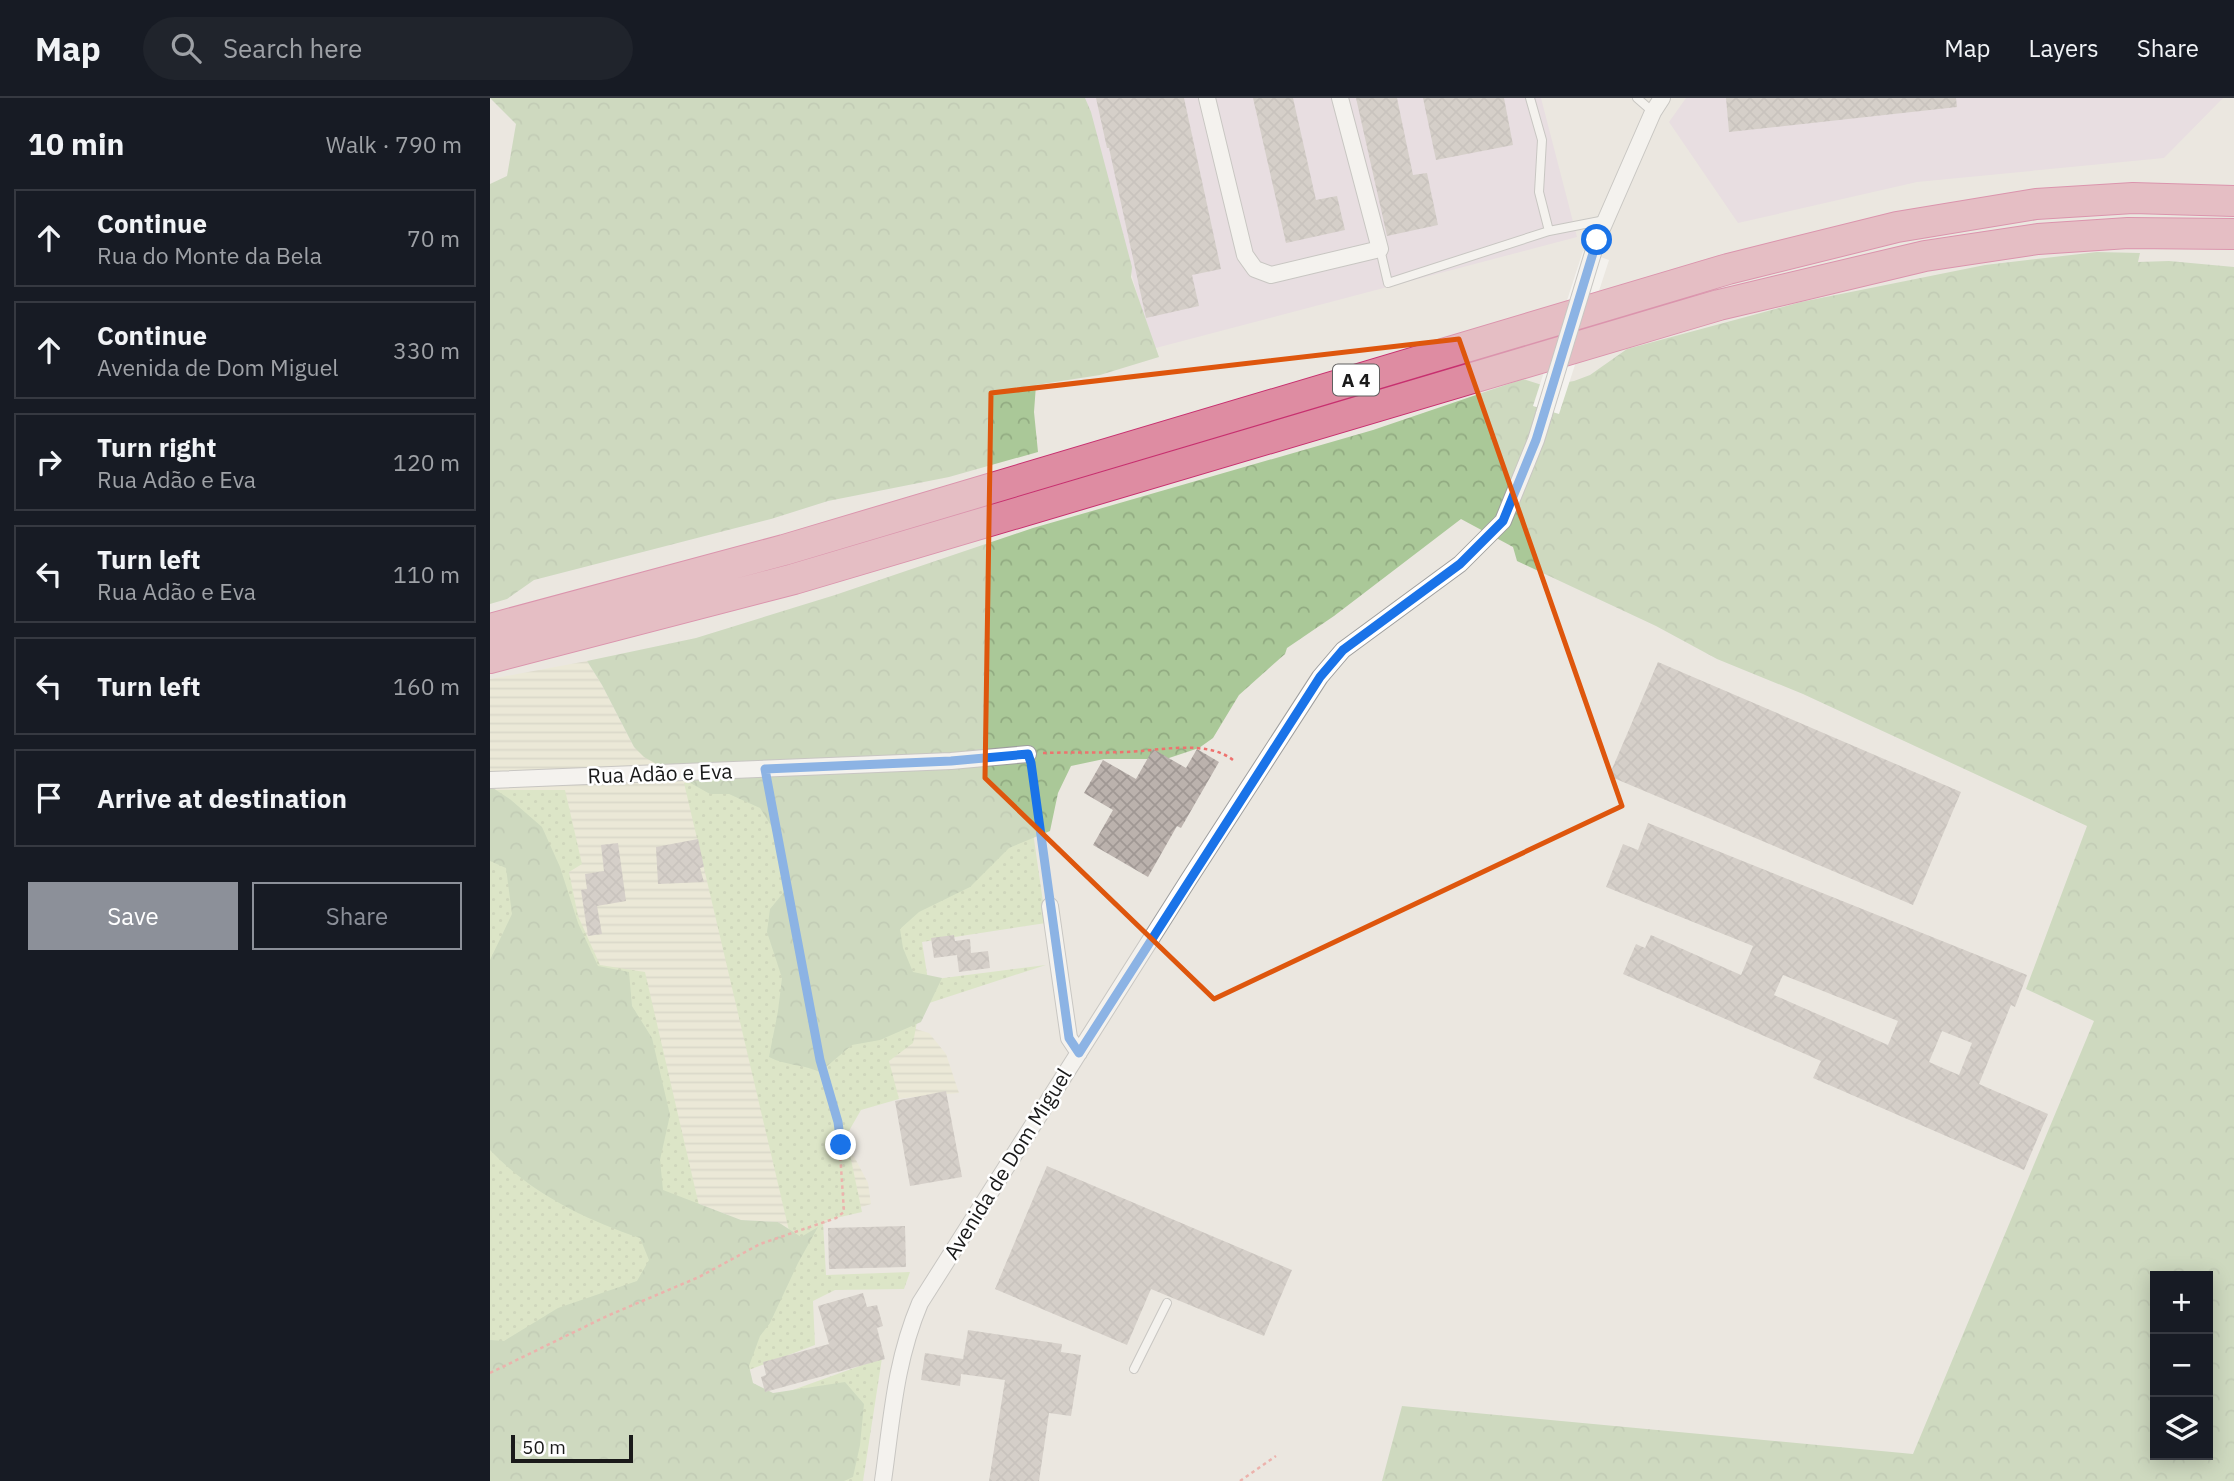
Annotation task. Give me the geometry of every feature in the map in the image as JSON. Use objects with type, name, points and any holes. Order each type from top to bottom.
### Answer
[{"type":"highway","name":"A 4","points":[[490,629],[784,550],[1728,269],[1884,230],[2036,204],[2133,198],[2234,201]]},
{"type":"highway","name":"A 4","points":[[490,658],[794,579],[1732,302],[1925,256],[2038,239],[2128,233],[2234,234]]},
{"type":"street","points":[[1208,98],[1245,255],[1255,269],[1271,275],[1380,249],[1340,98]]},
{"type":"street","name":"Avenida de Dom Miguel","points":[[883,1481],[898,1366],[920,1303],[1320,677],[1343,650],[1460,564],[1503,521],[1536,440],[1597,240],[1658,105]]},
{"type":"street","name":"Rua Adão e Eva","points":[[490,780],[951,761],[1028,754]]},
{"type":"street","points":[[1050,906],[1069,1038],[1079,1053]]},
{"type":"lane","points":[[1530,98],[1542,140],[1539,192],[1549,231]]},
{"type":"lane","points":[[1637,98],[1658,105]]},
{"type":"lane","points":[[1380,249],[1388,283],[1549,231],[1605,220]]},
{"type":"lane","points":[[1134,1369],[1167,1303]]},
{"type":"path","points":[[1050,906],[1028,754],[1190,748],[1224,753],[1233,760]]},
{"type":"path","points":[[490,1373],[607,1316],[699,1277],[760,1244],[835,1218],[844,1212],[838,1122],[820,1060],[765,769]]},
{"type":"path","points":[[1240,1481],[1276,1456]]},
{"type":"highlighted area","points":[[1459,339],[1622,806],[1214,999],[985,778],[991,393]]},
{"type":"shaded area","points":[[1084,98],[1541,98],[1577,237],[1152,349]]},
{"type":"shaded area","points":[[1686,98],[2223,98],[2164,158],[1917,182],[1738,223],[1669,122]]},
{"type":"green space","points":[[490,98],[1085,98],[1132,267],[1131,277],[1159,357],[1100,375],[1036,385],[1034,412],[1038,452],[949,477],[828,501],[771,519],[534,580],[507,599],[490,604],[490,184],[507,176],[516,124]]},
{"type":"green space","points":[[2097,252],[2140,253],[2138,262],[2169,261],[2234,267],[2234,1481],[1382,1481],[1402,1406],[1913,1454],[2094,1021],[2026,989],[2087,826],[1803,694],[1717,659],[1656,626],[1517,561],[1513,547],[1461,519],[1334,616],[1287,648],[1285,654],[1239,695],[1213,738],[1199,748],[1166,759],[1104,759],[1071,766],[1058,793],[1050,831],[1009,848],[970,887],[919,912],[900,929],[903,948],[913,972],[942,978],[921,1022],[880,1040],[852,1045],[820,1072],[769,1057],[782,978],[767,932],[770,909],[784,892],[781,860],[774,830],[760,808],[729,794],[710,794],[644,757],[634,747],[587,661],[696,638],[835,595],[1033,528],[1373,430],[1523,379],[1545,386],[1574,381],[1590,375],[1627,349],[1801,302],[1985,265]]},
{"type":"green space","points":[[587,661],[634,747],[710,794],[909,1027],[929,1033],[946,1054],[959,1093],[872,1101],[845,1118],[847,1143],[868,1183],[871,1204],[845,1212],[801,1237],[778,1222],[741,1220],[663,1190],[598,966],[490,786],[490,679]]},
{"type":"green space","points":[[1024,769],[1046,923],[922,942],[928,980],[1046,965],[920,1006],[913,1043],[889,1061],[899,1099],[861,1110],[846,1136],[862,1212],[823,1221],[826,1275],[910,1272],[904,1289],[835,1290],[813,1301],[815,1345],[738,1374],[748,1406],[882,1358],[863,1481],[490,1481],[490,790],[565,790],[582,864],[569,872],[578,916],[600,965],[645,972],[713,1266],[790,1235],[684,783]]},
{"type":"green space","points":[[490,786],[542,827],[560,867],[578,923],[598,966],[629,972],[632,1006],[652,1038],[670,1115],[660,1160],[663,1190],[741,1220],[778,1222],[801,1237],[818,1227],[770,1323],[760,1336],[749,1366],[753,1383],[773,1393],[845,1382],[864,1404],[860,1445],[853,1477],[844,1481],[490,1481],[490,1340],[504,1341],[558,1308],[637,1281],[649,1260],[640,1238],[559,1203],[523,1179],[490,1150],[490,960],[512,914],[506,868],[490,861]]},
{"type":"pier","points":[[1583,251],[1609,260],[1559,414],[1533,406]]},
{"type":"building","points":[[1096,98],[1184,98],[1221,269],[1192,275],[1199,306],[1146,318]]},
{"type":"building","points":[[1253,98],[1293,98],[1316,200],[1337,196],[1345,230],[1286,243]]},
{"type":"building","points":[[1356,98],[1397,98],[1413,175],[1427,173],[1438,225],[1387,236]]},
{"type":"building","points":[[1423,98],[1504,98],[1513,145],[1436,160]]},
{"type":"building","points":[[1726,98],[1956,98],[1957,107],[1729,132]]},
{"type":"building","points":[[1658,662],[1961,792],[1913,905],[1609,776]]},
{"type":"building","points":[[1153,749],[1186,768],[1197,749],[1219,762],[1181,828],[1177,826],[1148,877],[1093,845],[1113,810],[1084,793],[1103,760],[1136,779]]},
{"type":"building","points":[[1648,823],[2027,975],[2015,1007],[2011,1005],[1979,1084],[2048,1114],[2024,1170],[1813,1078],[1821,1061],[1623,974],[1636,944],[1645,948],[1651,935],[1741,975],[1753,946],[1606,887],[1623,844],[1638,850]],"holes":[[[1783,975],[1898,1021],[1888,1045],[1774,995]],[[1942,1031],[1972,1043],[1959,1075],[1929,1062]]]},
{"type":"building","points":[[698,839],[704,882],[658,884],[656,847]]},
{"type":"building","points":[[618,843],[626,901],[597,906],[602,934],[588,936],[581,890],[587,889],[585,874],[604,871],[601,845]]},
{"type":"building","points":[[954,935],[955,941],[970,939],[971,953],[988,951],[990,968],[959,972],[957,955],[934,958],[931,938]]},
{"type":"building","points":[[946,1091],[962,1177],[910,1186],[895,1101]]},
{"type":"building","points":[[1047,1166],[1292,1270],[1264,1336],[1151,1289],[1127,1345],[995,1289]]},
{"type":"building","points":[[905,1226],[906,1267],[829,1269],[828,1228]]},
{"type":"building","points":[[863,1293],[867,1307],[877,1305],[883,1326],[877,1328],[885,1359],[765,1392],[761,1377],[766,1375],[763,1362],[829,1344],[818,1306]]},
{"type":"building","points":[[968,1330],[1062,1344],[1061,1352],[1081,1355],[1071,1416],[1049,1413],[1039,1481],[989,1481],[1005,1380],[961,1374],[960,1386],[921,1380],[925,1353],[963,1359]]},
{"type":"route","points":[[841,1145],[838,1122],[820,1060],[765,769],[951,761],[1028,754],[1069,1038],[1079,1053],[1320,677],[1343,650],[1460,564],[1503,521],[1536,440],[1597,240]]}]
